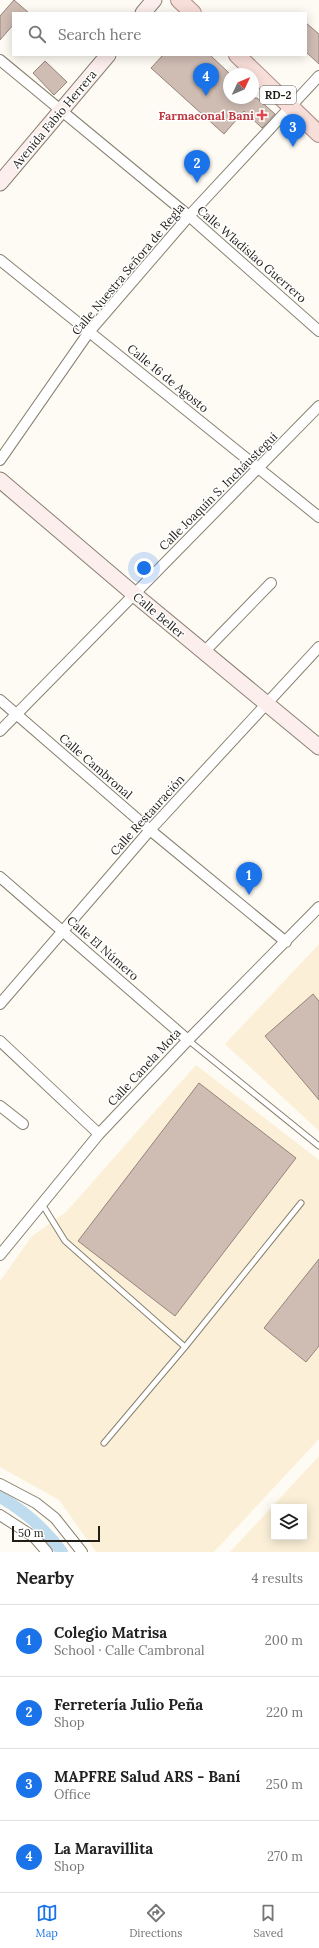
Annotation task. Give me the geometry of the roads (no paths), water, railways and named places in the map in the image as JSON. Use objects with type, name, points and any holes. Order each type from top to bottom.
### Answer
[{"type":"main road","points":[[144,12],[154,0]]},
{"type":"main road","points":[[179,0],[192,12]]},
{"type":"main road","name":"Avenida Fabio Herrera","points":[[0,183],[107,56]]},
{"type":"main road","name":"RD-2","points":[[237,56],[319,134]]},
{"type":"main road","name":"Calle Beller","points":[[0,480],[134,594],[319,747]]},
{"type":"street","name":"Calle Wladislao Guerrero","points":[[0,60],[189,216],[319,331]]},
{"type":"street","name":"Calle Nuestra Señora de Regla","points":[[0,460],[89,332],[189,216],[319,76]]},
{"type":"street","name":"Calle 16 de Agosto","points":[[0,260],[319,517]]},
{"type":"street","name":"Calle Joaquín S. Incháustegui","points":[[0,732],[319,406]]},
{"type":"street","points":[[204,652],[271,582]]},
{"type":"street","name":"Calle Restauración","points":[[0,1004],[150,830],[319,647]]},
{"type":"street","name":"Calle Cambronal","points":[[0,700],[150,830],[286,942]]},
{"type":"street","name":"Calle El Número","points":[[0,876],[188,1040]]},
{"type":"street","name":"Calle Canela Mota","points":[[0,1255],[99,1134],[188,1040],[319,907]]},
{"type":"street","points":[[0,1041],[99,1134]]},
{"type":"street","points":[[0,1106],[23,1124]]},
{"type":"street","points":[[0,1484],[36,1503],[55,1518],[82,1552]]},
{"type":"street","points":[[0,1515],[34,1537],[47,1552]]},
{"type":"lane","points":[[188,1040],[319,1146]]},
{"type":"lane","points":[[104,1443],[185,1347],[301,1203]]},
{"type":"lane","points":[[42,1204],[65,1241],[185,1347]]},
{"type":"waterway","points":[[0,1497],[18,1508],[34,1521],[62,1552]]},
{"type":"place","name":"La Maravillita","points":[[206,96]]},
{"type":"place","name":"Farmaconal Bani","points":[[262,115]]},
{"type":"place","name":"MAPFRE Salud ARS - Baní","points":[[293,147]]},
{"type":"place","name":"Ferretería Julio Peña","points":[[197,183]]},
{"type":"place","name":"Colegio Matrisa","points":[[249,895]]}]
